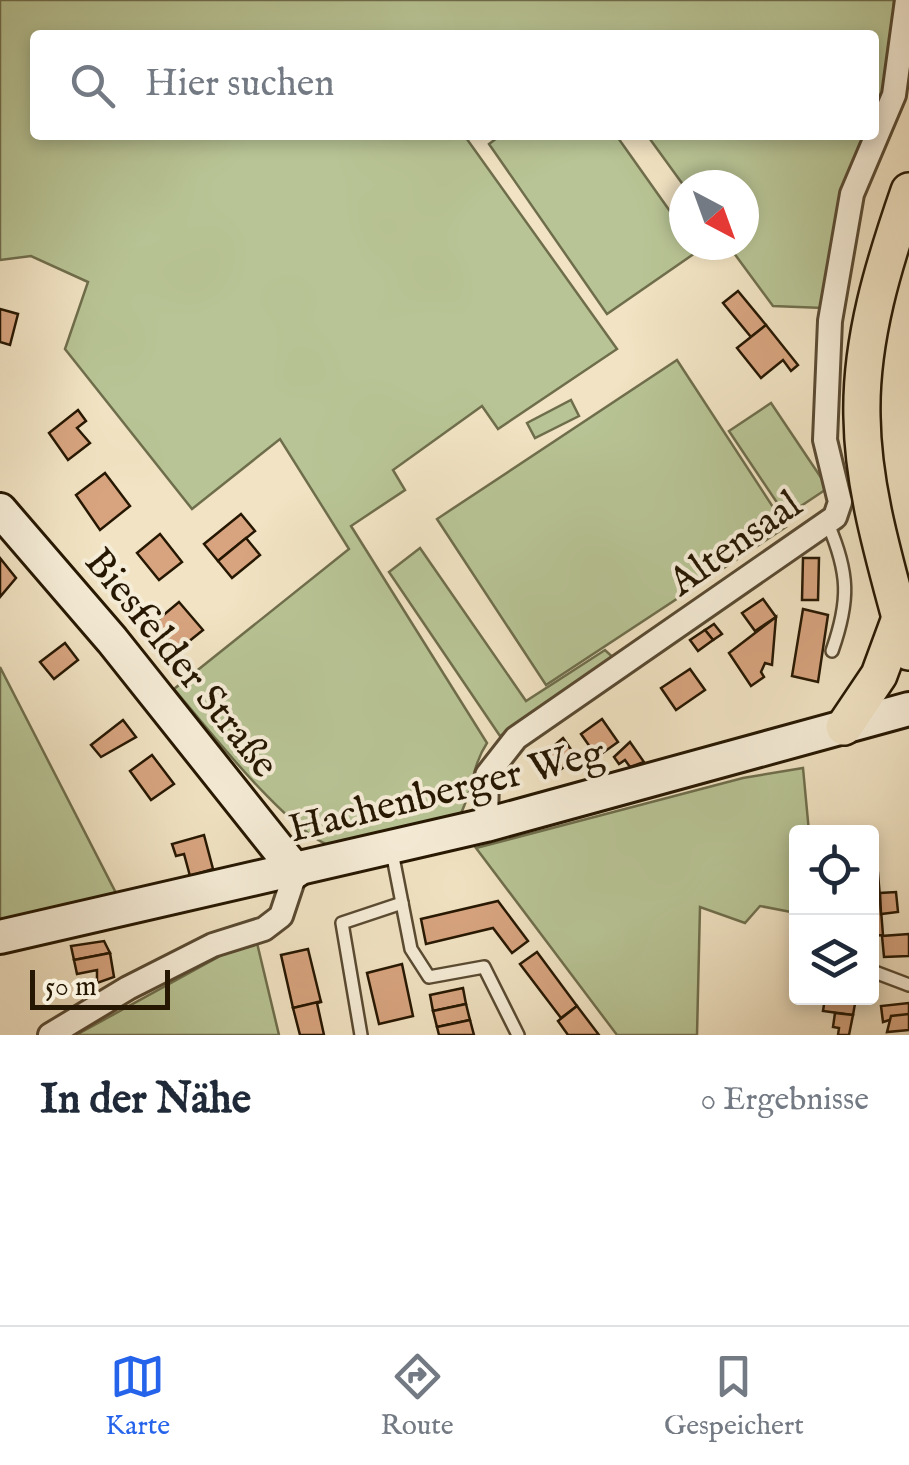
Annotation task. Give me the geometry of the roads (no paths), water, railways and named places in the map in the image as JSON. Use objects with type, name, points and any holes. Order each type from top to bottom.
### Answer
[{"type":"main road","points":[[909,191],[887,257],[866,349],[862,418],[873,510],[909,652]]},
{"type":"main road","points":[[844,727],[880,675],[900,617]]},
{"type":"street","name":"Altensaal","points":[[879,131],[894,96],[906,0]]},
{"type":"street","name":"Altensaal","points":[[486,825],[488,775],[516,738],[828,524],[840,502],[825,440],[830,321],[852,194],[875,140]]},
{"type":"street","name":"Biesfelder Straße","points":[[0,510],[112,640],[296,871]]},
{"type":"street","name":"Hachenberger Weg","points":[[0,937],[486,825],[909,709]]},
{"type":"street","points":[[50,1035],[179,962],[264,929],[281,916],[296,871]]},
{"type":"lane","points":[[828,524],[842,554],[844,604],[832,652]]},
{"type":"lane","points":[[392,848],[411,948],[429,978],[484,967],[518,1035]]},
{"type":"lane","points":[[361,1035],[342,923],[402,903]]},
{"type":"lane","points":[[879,974],[909,985]]}]
